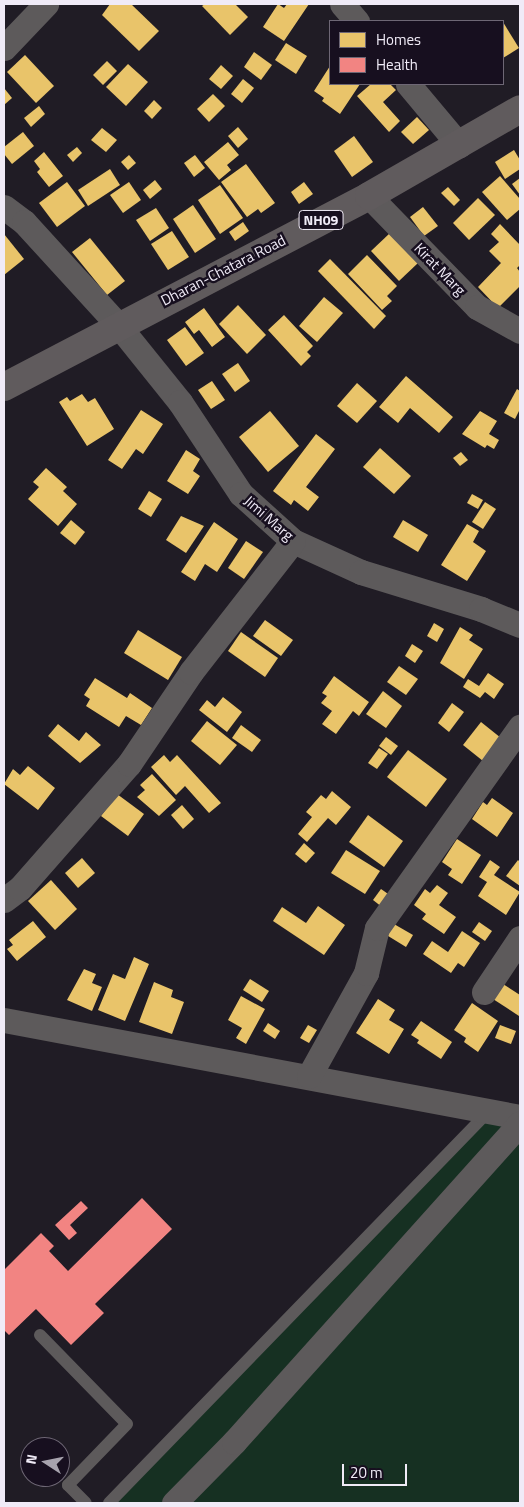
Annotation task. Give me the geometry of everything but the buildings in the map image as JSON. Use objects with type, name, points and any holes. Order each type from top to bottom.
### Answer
[{"type":"main road","name":"Dharan-Chatara Road","points":[[4,387],[118,325],[369,196],[520,109]]},
{"type":"street","points":[[4,48],[46,4]]},
{"type":"street","points":[[342,4],[356,20]]},
{"type":"street","points":[[409,85],[459,145]]},
{"type":"street","name":"Kirat Marg","points":[[369,196],[477,307],[520,331]]},
{"type":"street","name":"Jimi Marg","points":[[4,207],[24,222],[118,325],[180,402],[241,494],[293,541],[361,572],[481,609],[520,625]]},
{"type":"street","points":[[4,900],[20,888],[129,764],[191,672],[293,541]]},
{"type":"street","points":[[308,1076],[366,973],[376,928],[520,726]]},
{"type":"street","points":[[484,992],[520,938]]},
{"type":"street","points":[[4,1020],[520,1117]]},
{"type":"street","points":[[174,1503],[234,1442],[520,1123]]},
{"type":"lane","points":[[110,1503],[488,1112]]},
{"type":"lane","points":[[40,1335],[127,1424],[68,1485],[86,1503]]},
{"type":"green space","points":[[488,1112],[520,1117],[520,1503],[109,1503]]}]
